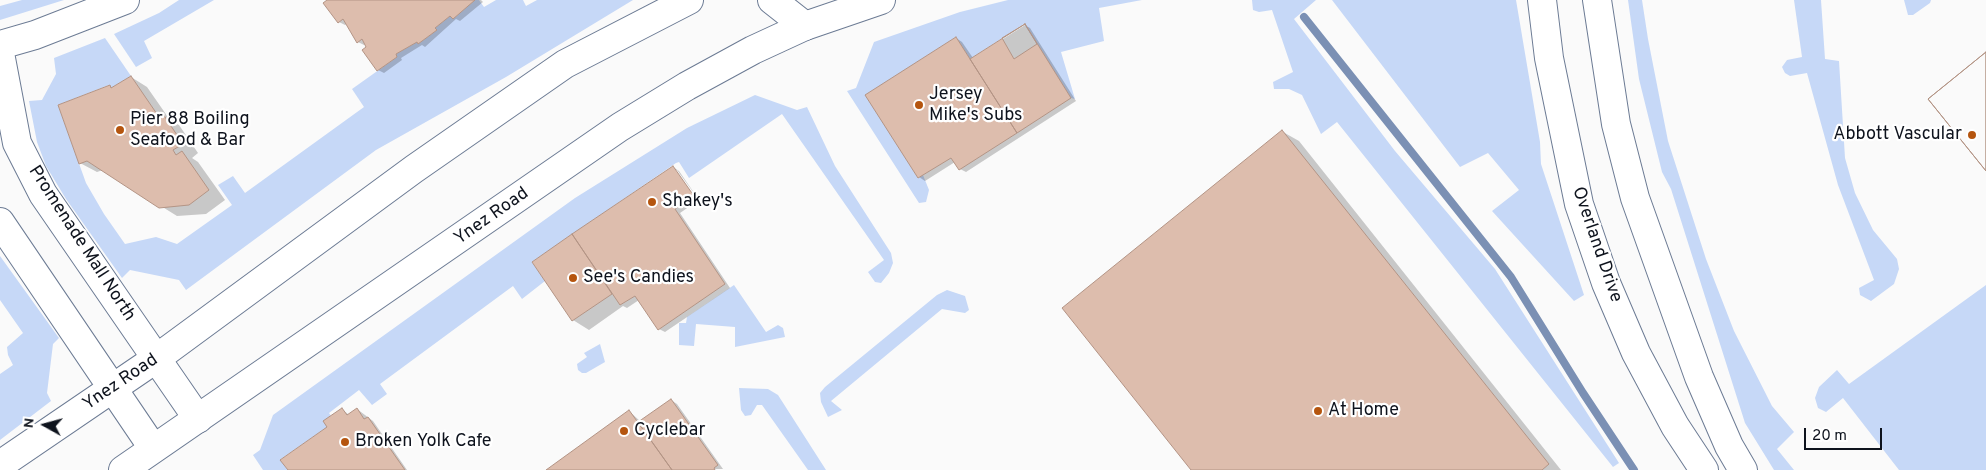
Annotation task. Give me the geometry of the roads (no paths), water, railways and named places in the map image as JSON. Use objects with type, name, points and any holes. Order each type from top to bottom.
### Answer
[{"type":"main road","points":[[0,45],[35,35],[125,0]]},
{"type":"main road","name":"Ynez Road","points":[[0,465],[157,358],[414,169],[557,69],[689,0]]},
{"type":"main road","points":[[772,0],[805,26]]},
{"type":"main road","points":[[799,0],[805,26]]},
{"type":"main road","name":"Ynez Road","points":[[123,470],[620,127],[686,86],[753,50],[805,26],[881,0]]},
{"type":"main road","name":"Overland Drive","points":[[1542,0],[1549,58],[1579,204],[1606,282],[1636,353],[1675,426],[1704,470]]},
{"type":"main road","points":[[1597,0],[1616,124],[1635,198],[1699,377],[1729,446],[1743,470]]},
{"type":"main road","name":"Promenade Mall North","points":[[0,53],[17,143],[43,194],[198,419]]},
{"type":"main road","points":[[0,222],[31,271],[114,388],[153,448]]},
{"type":"waterway","points":[[1304,17],[1511,277],[1583,393],[1634,470]]},
{"type":"place","name":"Jersey Mike's Subs","points":[[919,105]]},
{"type":"place","name":"Pier 88 Boiling Seafood & Bar","points":[[120,130]]},
{"type":"place","name":"Abbott Vascular","points":[[1972,135]]},
{"type":"place","name":"Shakey's","points":[[652,202]]},
{"type":"place","name":"See's Candies","points":[[573,278]]},
{"type":"place","name":"At Home","points":[[1318,411]]},
{"type":"place","name":"Cyclebar","points":[[624,431]]},
{"type":"place","name":"Broken Yolk Cafe","points":[[345,442]]}]
